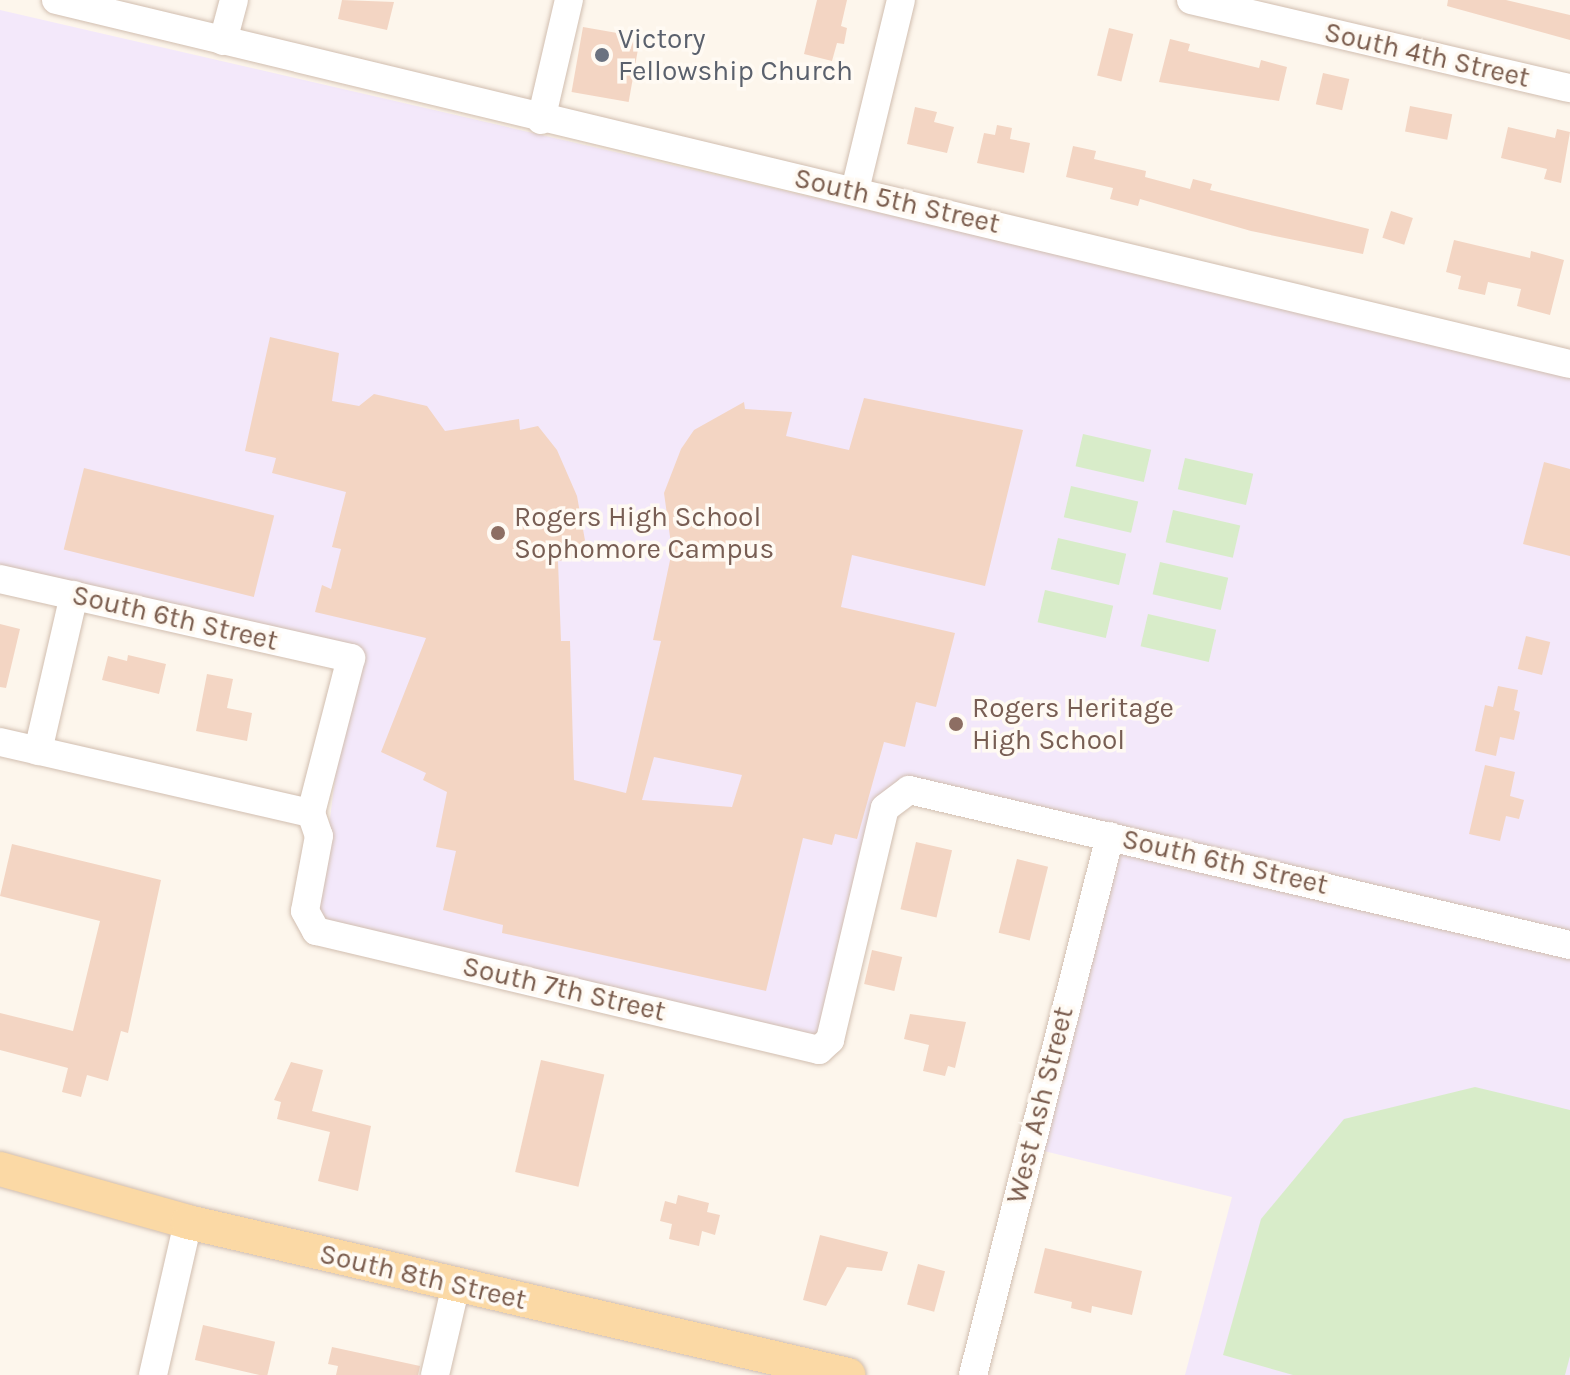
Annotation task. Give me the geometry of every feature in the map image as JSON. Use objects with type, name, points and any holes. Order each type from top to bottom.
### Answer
[{"type":"main road","name":"South 8th Street","points":[[0,1169],[188,1222],[848,1375]]},
{"type":"street","name":"South 5th Street","points":[[56,0],[541,120],[855,190],[1570,364]]},
{"type":"street","points":[[223,41],[234,0]]},
{"type":"street","points":[[541,120],[569,0]]},
{"type":"street","points":[[855,190],[901,0]]},
{"type":"street","name":"South 4th Street","points":[[1191,0],[1570,88]]},
{"type":"street","name":"South 6th Street","points":[[0,579],[351,658],[311,813]]},
{"type":"street","points":[[38,751],[74,595]]},
{"type":"street","points":[[0,742],[311,813]]},
{"type":"street","name":"South 6th Street","points":[[830,1040],[885,808],[909,790],[1570,945]]},
{"type":"street","name":"South 7th Street","points":[[311,813],[319,836],[305,911],[316,931],[819,1050],[830,1040]]},
{"type":"street","name":"West Ash Street","points":[[973,1375],[1110,836]]},
{"type":"street","points":[[153,1375],[188,1222]]},
{"type":"street","points":[[435,1375],[456,1285]]},
{"type":"shaded area","name":"Rogers Heritage High School","points":[[0,10],[1570,372],[1570,1375],[1185,1375],[1232,1197],[1044,1151],[1120,851],[909,790],[885,808],[819,1050],[316,931],[350,658],[0,579]]},
{"type":"green space","points":[[1083,434],[1151,450],[1144,482],[1076,466]]},
{"type":"green space","points":[[1185,458],[1253,474],[1246,505],[1178,489]]},
{"type":"green space","points":[[1071,486],[1138,502],[1131,533],[1064,517]]},
{"type":"green space","points":[[1173,510],[1240,526],[1233,558],[1166,542]]},
{"type":"green space","points":[[1058,538],[1126,554],[1119,585],[1051,569]]},
{"type":"green space","points":[[1160,562],[1228,578],[1221,610],[1153,594]]},
{"type":"green space","points":[[1045,590],[1113,606],[1106,638],[1038,622]]},
{"type":"green space","points":[[1148,614],[1216,630],[1209,662],[1141,646]]},
{"type":"green space","points":[[1475,1087],[1570,1110],[1570,1356],[1565,1375],[1293,1375],[1223,1355],[1261,1219],[1344,1119]]},
{"type":"building","points":[[342,0],[394,2],[387,30],[338,19]]},
{"type":"building","points":[[817,0],[847,0],[841,26],[847,28],[844,44],[837,43],[832,61],[804,54]]},
{"type":"building","points":[[1448,0],[1506,0],[1570,15],[1570,40],[1447,6]]},
{"type":"building","points":[[583,27],[640,37],[629,102],[572,92]]},
{"type":"building","points":[[1109,28],[1133,34],[1121,82],[1097,76]]},
{"type":"building","points":[[1170,39],[1190,44],[1188,51],[1259,68],[1261,60],[1287,67],[1279,101],[1159,82]]},
{"type":"building","points":[[1323,73],[1349,79],[1342,110],[1316,104]]},
{"type":"building","points":[[1410,106],[1452,114],[1447,140],[1405,132]]},
{"type":"building","points":[[915,107],[937,112],[934,122],[954,127],[947,153],[907,144]]},
{"type":"building","points":[[997,125],[1012,128],[1010,139],[1030,143],[1024,173],[977,163],[984,133],[995,135]]},
{"type":"building","points":[[1508,127],[1555,138],[1557,129],[1570,132],[1561,183],[1544,179],[1547,169],[1501,158]]},
{"type":"building","points":[[1073,146],[1096,151],[1094,159],[1146,171],[1145,177],[1190,189],[1193,179],[1212,184],[1210,190],[1369,229],[1363,254],[1251,231],[1140,199],[1138,206],[1110,199],[1113,188],[1066,177]]},
{"type":"building","points":[[1391,211],[1413,218],[1404,245],[1382,238]]},
{"type":"building","points":[[1454,240],[1530,258],[1531,251],[1564,260],[1550,315],[1517,306],[1521,289],[1488,282],[1485,295],[1458,289],[1461,276],[1446,272]]},
{"type":"building","points":[[270,337],[339,353],[332,401],[359,406],[374,394],[427,406],[445,431],[519,419],[520,430],[538,426],[557,450],[577,496],[588,557],[558,561],[561,641],[570,641],[574,780],[626,793],[661,641],[653,640],[672,551],[664,493],[681,449],[694,430],[744,402],[745,409],[792,412],[786,436],[849,450],[864,398],[1023,430],[985,586],[852,555],[841,607],[955,633],[936,707],[916,702],[905,747],[884,742],[857,839],[835,834],[832,845],[803,838],[766,991],[502,933],[503,925],[443,910],[456,851],[436,847],[447,792],[423,780],[426,773],[381,752],[426,638],[315,612],[322,585],[331,589],[341,549],[332,547],[346,492],[272,473],[276,458],[245,451]],"holes":[[[654,757],[742,775],[732,807],[642,800]]]},
{"type":"building","points":[[1544,462],[1570,469],[1570,556],[1523,544]]},
{"type":"building","points":[[84,468],[274,515],[254,597],[64,550]]},
{"type":"building","points":[[0,624],[20,629],[6,688],[0,687]]},
{"type":"building","points":[[1526,636],[1550,642],[1542,675],[1518,669]]},
{"type":"building","points":[[128,655],[166,664],[159,694],[102,680],[108,656],[127,661]]},
{"type":"building","points":[[207,674],[233,679],[227,708],[252,713],[247,741],[196,731]]},
{"type":"building","points":[[1498,686],[1518,690],[1514,710],[1520,712],[1514,740],[1500,737],[1496,756],[1475,751],[1485,705],[1493,707]]},
{"type":"building","points":[[1485,765],[1515,772],[1510,796],[1524,800],[1519,819],[1506,816],[1500,841],[1469,834]]},
{"type":"building","points":[[916,842],[952,850],[937,918],[900,909]]},
{"type":"building","points":[[12,844],[161,880],[128,1033],[121,1031],[108,1081],[87,1075],[81,1097],[62,1092],[68,1068],[0,1050],[0,1013],[73,1031],[100,921],[0,896]]},
{"type":"building","points":[[1017,859],[1048,867],[1030,940],[999,933]]},
{"type":"building","points":[[872,950],[902,957],[894,991],[864,984]]},
{"type":"building","points":[[910,1014],[966,1022],[955,1068],[948,1066],[945,1076],[923,1071],[929,1045],[904,1039]]},
{"type":"building","points":[[541,1060],[604,1075],[578,1187],[515,1172]]},
{"type":"building","points":[[291,1062],[323,1070],[312,1111],[371,1126],[358,1191],[318,1181],[330,1132],[277,1119],[281,1102],[274,1100]]},
{"type":"building","points":[[678,1195],[709,1203],[707,1212],[720,1215],[715,1235],[702,1231],[699,1246],[669,1239],[672,1224],[660,1221],[665,1201],[676,1204]]},
{"type":"building","points":[[820,1235],[888,1252],[882,1271],[847,1267],[826,1306],[803,1300]]},
{"type":"building","points":[[1045,1248],[1142,1271],[1132,1315],[1092,1306],[1091,1313],[1071,1308],[1072,1302],[1034,1293]]},
{"type":"building","points":[[918,1264],[945,1271],[934,1312],[907,1305]]},
{"type":"building","points":[[203,1325],[275,1342],[267,1375],[195,1360]]},
{"type":"building","points":[[332,1347],[420,1366],[418,1375],[336,1375],[338,1366],[328,1364]]},
{"type":"place","name":"Victory Fellowship Church","points":[[602,55]]},
{"type":"place","name":"Rogers High School Sophomore Campus","points":[[498,533]]},
{"type":"place","name":"Rogers Heritage High School","points":[[956,724]]}]
